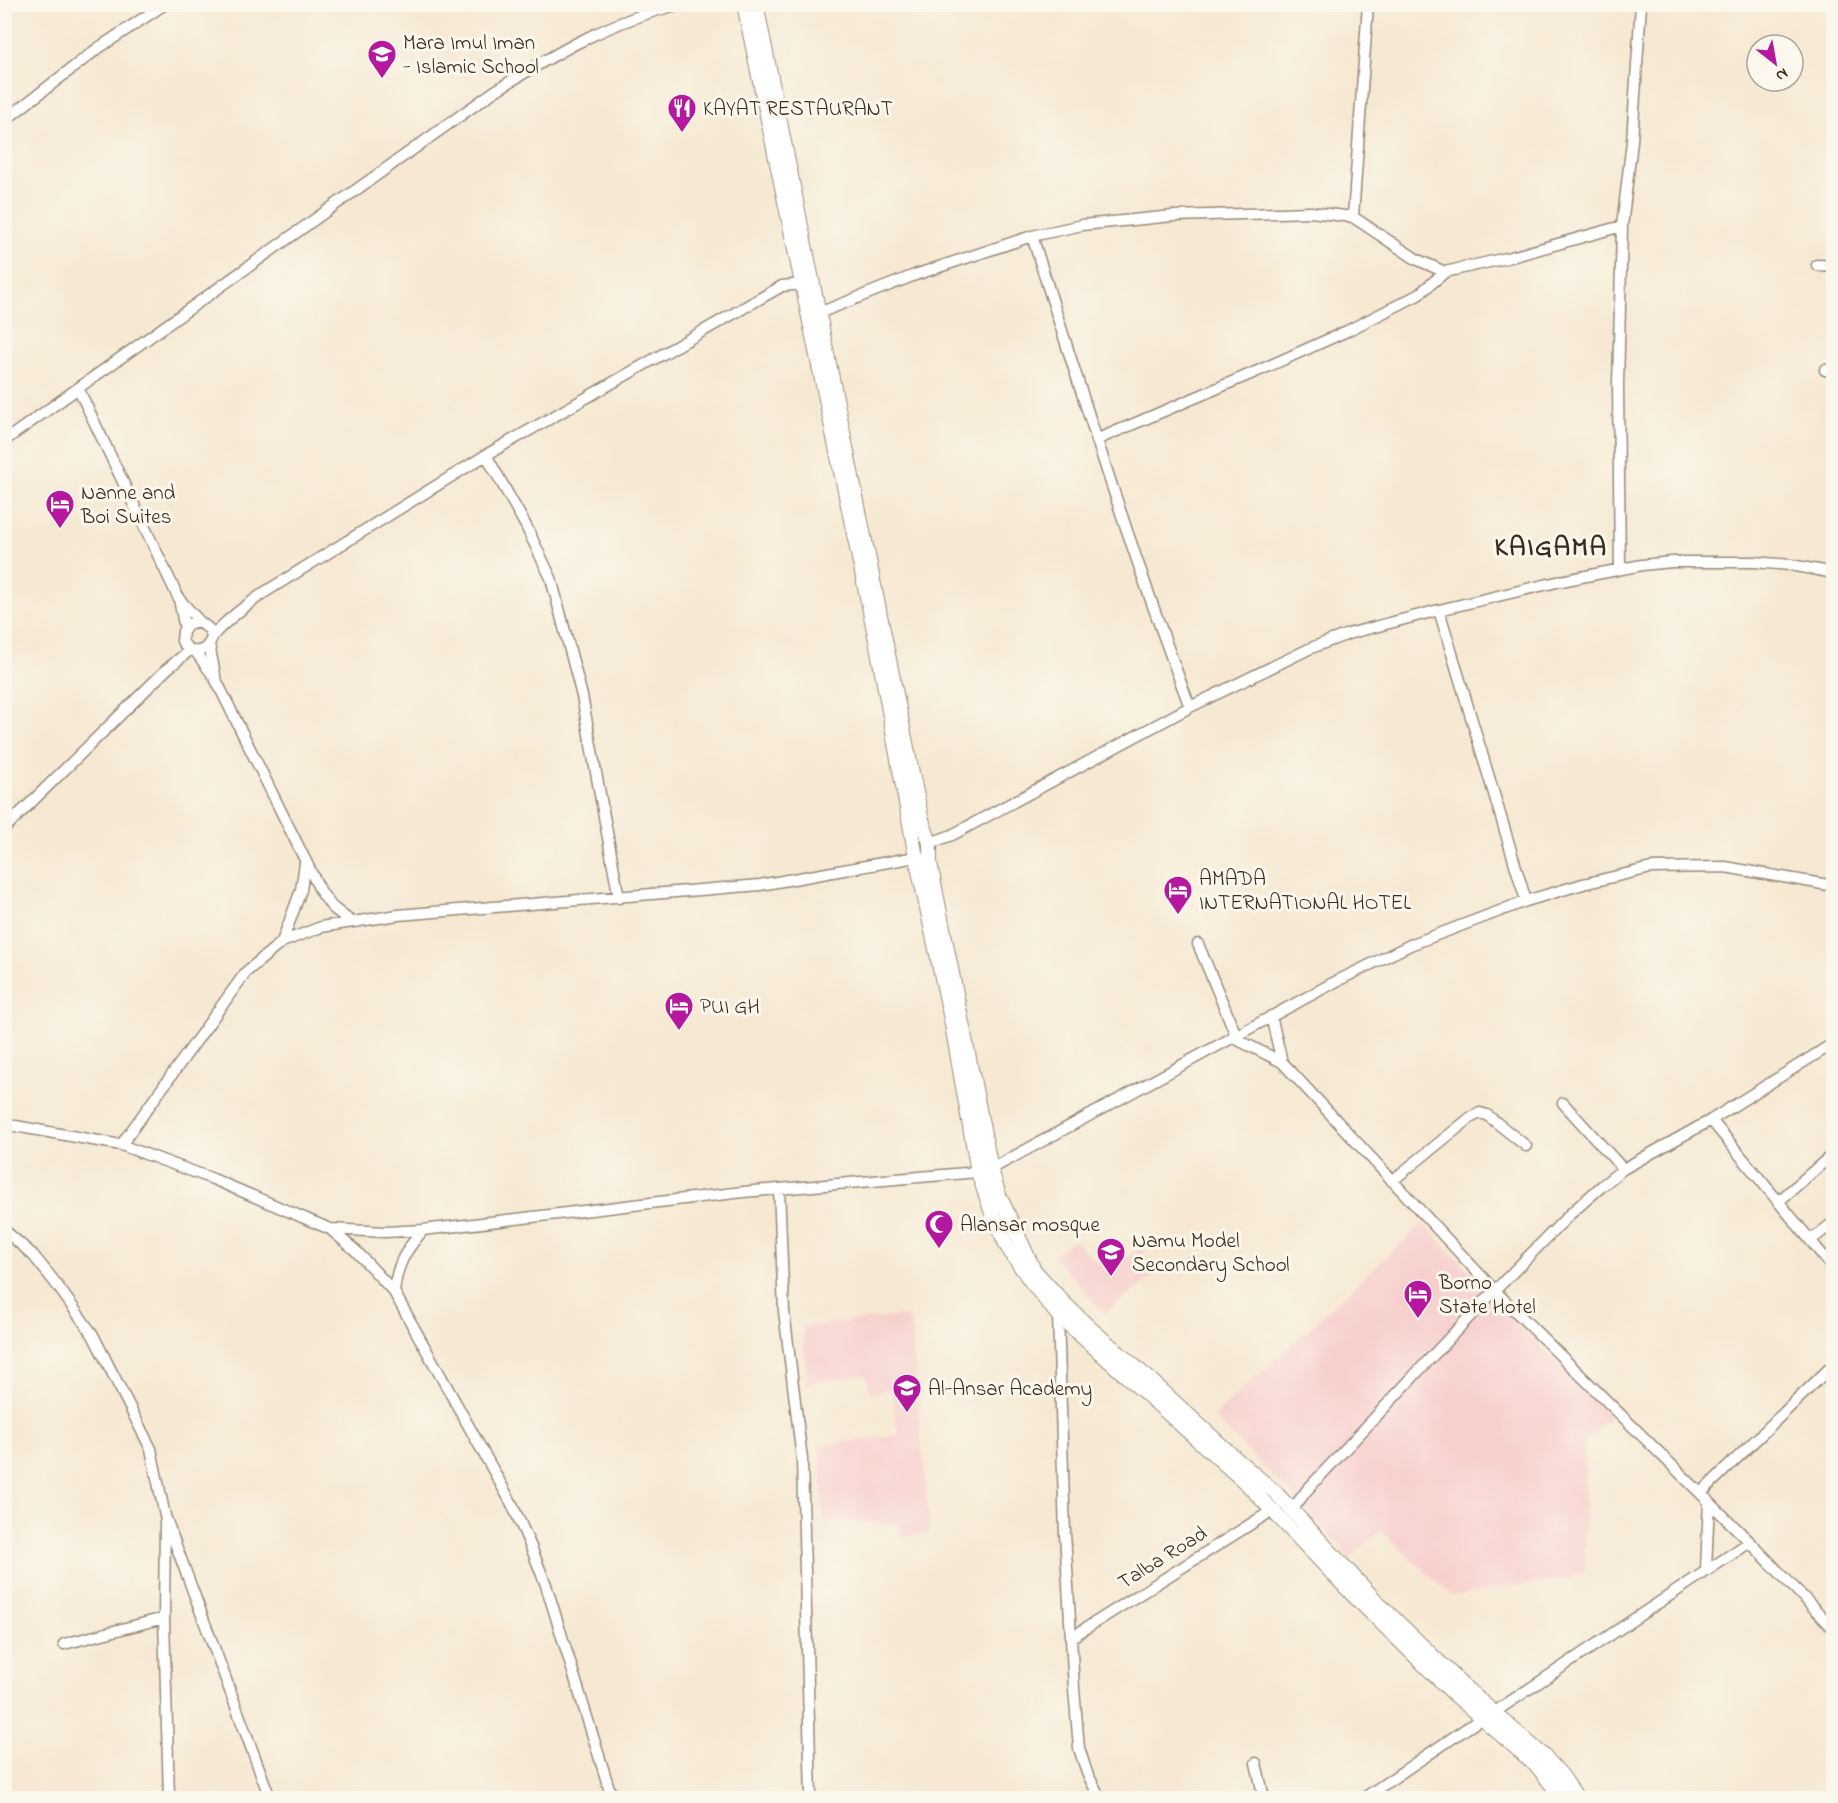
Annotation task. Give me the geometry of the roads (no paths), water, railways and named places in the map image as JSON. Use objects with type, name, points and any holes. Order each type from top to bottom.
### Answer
[{"type":"main road","points":[[744,4],[876,640],[916,857],[993,1216],[1008,1248],[1032,1284],[1058,1315],[1247,1485],[1396,1638],[1487,1715],[1545,1757],[1577,1798]]},
{"type":"main road","points":[[756,4],[917,794],[930,843],[930,863],[984,1171],[1034,1270],[1064,1303],[1275,1492],[1378,1604],[1537,1767],[1562,1798]]},
{"type":"street","points":[[4,121],[152,8],[165,4]]},
{"type":"street","points":[[4,441],[502,86],[590,35],[633,18],[682,4]]},
{"type":"street","points":[[1353,217],[1368,4]]},
{"type":"street","points":[[1620,569],[1618,385],[1622,226],[1632,141],[1641,4]]},
{"type":"street","points":[[819,313],[915,275],[1032,236],[1082,225],[1173,216],[1311,213],[1353,217],[1416,259],[1445,272]]},
{"type":"street","points":[[1096,440],[1347,331],[1418,295],[1445,272],[1511,257],[1622,226]]},
{"type":"street","points":[[1032,236],[1096,440],[1157,619],[1190,707]]},
{"type":"street","points":[[1817,265],[1833,266]]},
{"type":"street","points":[[4,829],[167,669],[193,651],[204,650],[232,615],[265,592],[486,455],[782,286],[803,284]]},
{"type":"street","points":[[78,388],[179,599],[185,629]]},
{"type":"street","points":[[486,455],[526,526],[551,578],[582,696],[619,898]]},
{"type":"street","points":[[930,843],[952,835],[1190,707],[1311,648],[1348,634],[1439,609],[1620,569],[1672,562],[1754,562],[1791,565],[1833,573]]},
{"type":"street","points":[[179,599],[209,629],[215,678]]},
{"type":"street","points":[[1439,609],[1526,901]]},
{"type":"street","points":[[167,669],[189,624],[203,624],[232,615]]},
{"type":"street","points":[[182,641],[215,678],[321,892],[332,907],[350,921]]},
{"type":"street","points":[[121,1145],[246,972],[282,942],[321,927],[398,915],[760,885],[916,857]]},
{"type":"street","points":[[282,942],[302,890],[305,863]]},
{"type":"street","points":[[4,1124],[121,1145],[213,1179],[330,1228],[385,1232],[423,1230],[779,1189],[984,1171],[1129,1095],[1271,1016],[1410,945],[1526,901],[1583,884],[1651,868],[1725,867],[1833,886]]},
{"type":"street","points":[[1198,944],[1234,1036],[1282,1062],[1496,1292],[1705,1497],[1833,1629]]},
{"type":"street","points":[[1271,1016],[1282,1062]]},
{"type":"street","points":[[1292,1510],[1470,1316],[1570,1214],[1623,1169],[1711,1120],[1833,1043]]},
{"type":"street","points":[[1563,1103],[1623,1169]]},
{"type":"street","points":[[1392,1181],[1470,1118],[1480,1113],[1487,1115],[1526,1146]]},
{"type":"street","points":[[1711,1120],[1833,1269]]},
{"type":"street","points":[[1779,1201],[1833,1154]]},
{"type":"street","points":[[779,1189],[784,1311],[802,1459],[811,1798]]},
{"type":"street","points":[[1811,1240],[1833,1222]]},
{"type":"street","points":[[330,1228],[356,1251],[394,1292],[512,1504],[546,1585],[612,1798]]},
{"type":"street","points":[[4,1230],[33,1255],[93,1335],[151,1449],[165,1516],[270,1798]]},
{"type":"street","points":[[394,1292],[396,1272],[407,1248],[423,1230]]},
{"type":"street","points":[[1058,1315],[1065,1534],[1079,1748],[1087,1773],[1100,1798]]},
{"type":"street","points":[[1706,1570],[1705,1497],[1833,1364]]},
{"type":"street","name":"Talba Road","points":[[1072,1638],[1273,1510]]},
{"type":"street","points":[[165,1516],[164,1618],[169,1798]]},
{"type":"street","points":[[1364,1798],[1750,1542]]},
{"type":"street","points":[[64,1644],[164,1618]]},
{"type":"street","points":[[1256,1763],[1264,1798]]},
{"type":"place","name":"Mara Imul Iman - Islamic School","points":[[382,80]]},
{"type":"place","name":"KAYAT RESTAURANT","points":[[682,134]]},
{"type":"place","name":"Nanne and Boi Suites","points":[[60,530]]},
{"type":"place","name":"AMADA INTERNATIONAL HOTEL","points":[[1178,916]]},
{"type":"place","name":"PUI GH","points":[[679,1032]]},
{"type":"place","name":"Alansar mosque","points":[[939,1250]]},
{"type":"place","name":"Namu Model Secondary School","points":[[1111,1278]]},
{"type":"place","name":"Borno State Hotel","points":[[1418,1320]]},
{"type":"place","name":"Al-Ansar Academy","points":[[907,1414]]},
{"type":"district","name":"KAIGAMA","points":[[1551,546]]}]
